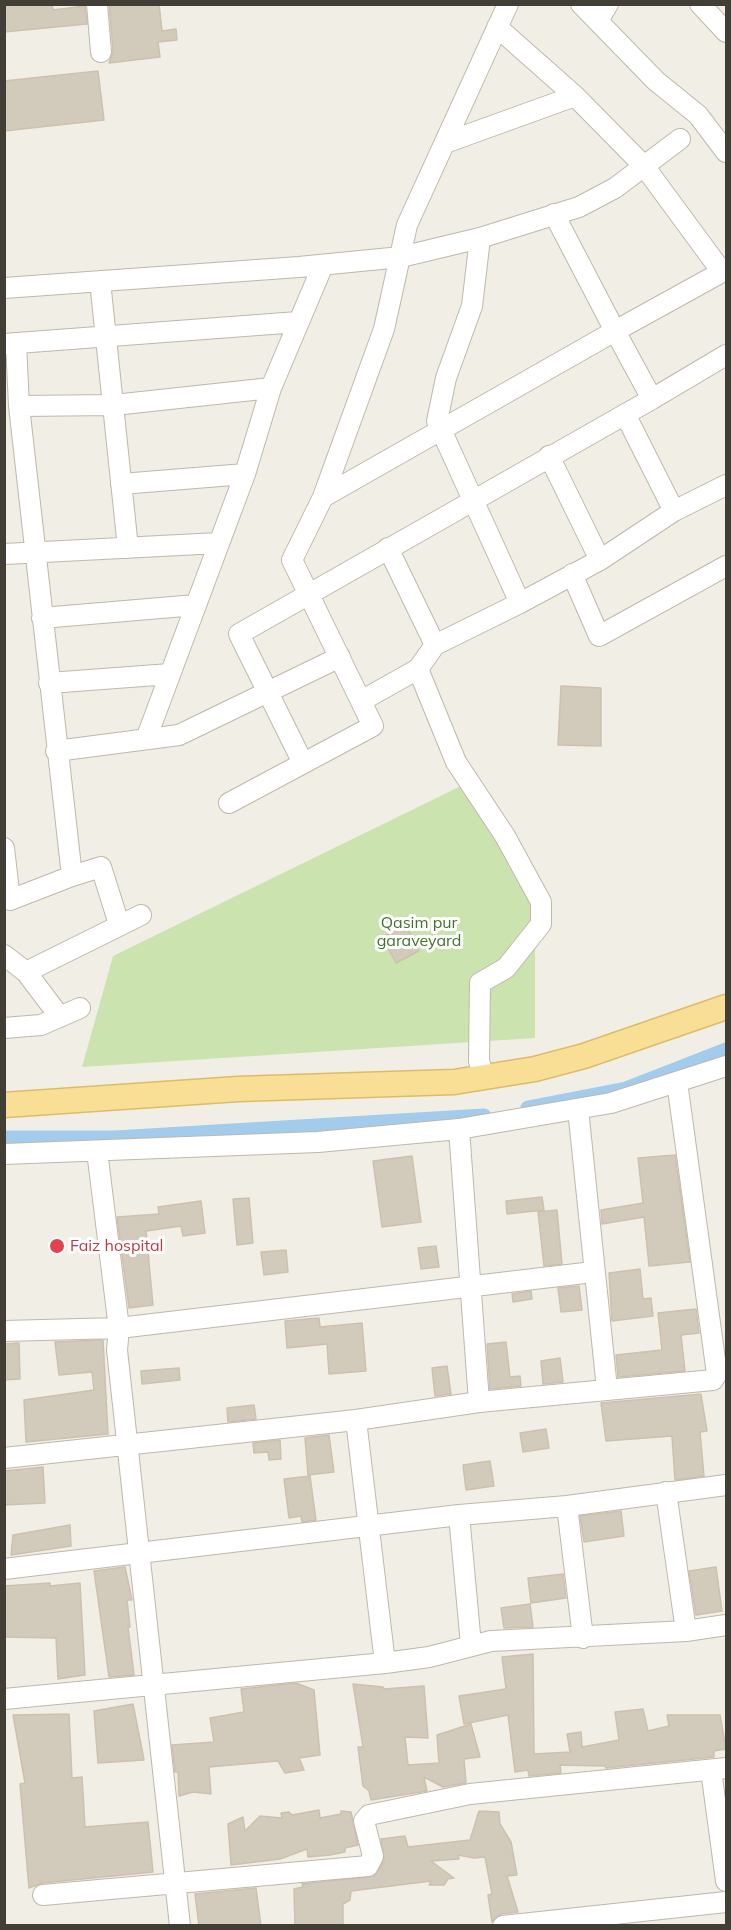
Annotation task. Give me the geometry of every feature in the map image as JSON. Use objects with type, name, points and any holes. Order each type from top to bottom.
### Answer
[{"type":"main road","points":[[4,1105],[238,1089],[454,1082],[535,1069],[584,1056],[726,1007]]},
{"type":"street","points":[[97,4],[101,52]]},
{"type":"street","points":[[229,803],[373,726],[292,560],[323,497],[384,329],[407,225],[508,4]]},
{"type":"street","points":[[581,4],[603,13],[656,81],[698,115],[726,152]]},
{"type":"street","points":[[700,4],[726,32]]},
{"type":"street","points":[[323,497],[722,272],[644,166],[575,96],[497,27]]},
{"type":"street","points":[[445,143],[575,96]]},
{"type":"street","points":[[4,288],[323,265],[401,257],[480,238],[579,207],[615,188],[680,139]]},
{"type":"street","points":[[554,214],[652,399]]},
{"type":"street","points":[[480,238],[472,306],[446,378],[436,421],[520,603]]},
{"type":"street","points":[[146,739],[245,474],[271,388],[323,265]]},
{"type":"street","points":[[100,281],[128,548]]},
{"type":"street","points":[[72,876],[10,343],[298,322]]},
{"type":"street","points":[[303,763],[239,634],[726,355]]},
{"type":"street","points":[[18,406],[114,405],[271,388]]},
{"type":"street","points":[[625,414],[674,511]]},
{"type":"street","points":[[549,456],[600,560]]},
{"type":"street","points":[[121,484],[245,474]]},
{"type":"street","points":[[361,701],[418,669],[435,645],[600,560],[674,511],[726,485]]},
{"type":"street","points":[[4,554],[219,543]]},
{"type":"street","points":[[388,548],[435,645]]},
{"type":"street","points":[[572,574],[600,636],[726,566]]},
{"type":"street","points":[[42,618],[196,605]]},
{"type":"street","points":[[56,751],[179,735],[340,657]]},
{"type":"street","points":[[418,669],[456,762],[505,836],[541,902],[541,924],[506,968],[480,983],[479,1061],[484,1077]]},
{"type":"street","points":[[49,683],[170,674]]},
{"type":"street","points":[[4,848],[10,900],[101,867],[119,924]]},
{"type":"street","points":[[26,972],[141,915]]},
{"type":"street","points":[[4,955],[26,972],[60,1017]]},
{"type":"street","points":[[4,1028],[42,1025],[80,1008]]},
{"type":"street","points":[[4,1154],[318,1142],[459,1129],[611,1103],[726,1066]]},
{"type":"street","points":[[4,1458],[356,1420],[479,1402],[713,1380],[717,1374],[677,1082]]},
{"type":"street","points":[[578,1109],[593,1272],[607,1389]]},
{"type":"street","points":[[459,1129],[479,1402]]},
{"type":"street","points":[[96,1151],[119,1328],[117,1350],[180,1926]]},
{"type":"street","points":[[4,1331],[119,1328],[593,1272]]},
{"type":"street","points":[[356,1420],[384,1663]]},
{"type":"street","points":[[4,1569],[459,1515],[567,1506],[726,1485]]},
{"type":"street","points":[[666,1492],[686,1631]]},
{"type":"street","points":[[567,1506],[583,1638]]},
{"type":"street","points":[[459,1515],[471,1645]]},
{"type":"street","points":[[4,1699],[152,1683],[384,1663],[429,1657],[471,1645],[686,1631],[726,1625]]},
{"type":"street","points":[[43,1894],[368,1866],[373,1856],[364,1821],[369,1815],[470,1794],[719,1769],[726,1881]]},
{"type":"street","points":[[503,1926],[726,1902]]},
{"type":"green space","name":"Qasim pur garaveyard","points":[[463,785],[535,888],[535,1038],[82,1067],[113,956]]},
{"type":"building","points":[[4,4],[52,4],[53,10],[85,6],[87,24],[4,32]]},
{"type":"building","points":[[109,4],[159,4],[162,31],[176,29],[177,40],[158,42],[160,57],[109,63],[113,51]]},
{"type":"building","points":[[98,71],[104,120],[4,131],[4,81]]},
{"type":"building","points":[[561,686],[601,688],[601,746],[558,745]]},
{"type":"building","points":[[406,925],[419,951],[396,963],[382,937]]},
{"type":"building","points":[[675,1155],[690,1262],[649,1266],[644,1217],[602,1224],[601,1210],[643,1203],[638,1158]]},
{"type":"building","points":[[412,1156],[421,1222],[382,1227],[373,1161]]},
{"type":"building","points":[[542,1197],[544,1210],[507,1214],[506,1201]]},
{"type":"building","points":[[249,1198],[253,1243],[237,1245],[233,1199]]},
{"type":"building","points":[[201,1201],[205,1233],[183,1236],[181,1226],[146,1231],[153,1305],[129,1308],[117,1217],[159,1214],[158,1207]]},
{"type":"building","points":[[557,1210],[562,1264],[544,1266],[538,1212]]},
{"type":"building","points":[[436,1246],[439,1267],[421,1269],[418,1248]]},
{"type":"building","points":[[286,1250],[288,1272],[264,1275],[261,1252]]},
{"type":"building","points":[[640,1269],[643,1299],[651,1298],[653,1316],[612,1321],[609,1273]]},
{"type":"building","points":[[579,1286],[582,1310],[561,1312],[558,1288]]},
{"type":"building","points":[[531,1291],[532,1299],[513,1302],[512,1294]]},
{"type":"building","points":[[696,1309],[699,1333],[681,1335],[685,1371],[618,1377],[616,1355],[662,1350],[658,1313]]},
{"type":"building","points":[[319,1318],[320,1327],[362,1323],[366,1371],[329,1374],[327,1344],[287,1348],[285,1321]]},
{"type":"building","points":[[103,1340],[108,1434],[26,1442],[24,1400],[94,1390],[92,1372],[59,1375],[55,1342]]},
{"type":"building","points":[[506,1342],[510,1377],[520,1376],[521,1386],[490,1389],[487,1344]]},
{"type":"building","points":[[19,1343],[20,1379],[4,1380],[4,1344]]},
{"type":"building","points":[[560,1358],[563,1382],[543,1384],[541,1361]]},
{"type":"building","points":[[447,1366],[451,1394],[435,1396],[432,1368]]},
{"type":"building","points":[[179,1368],[180,1380],[142,1384],[141,1371]]},
{"type":"building","points":[[701,1394],[707,1431],[700,1432],[704,1476],[675,1480],[672,1436],[606,1441],[601,1403]]},
{"type":"building","points":[[254,1405],[256,1419],[228,1422],[227,1408]]},
{"type":"building","points":[[546,1429],[549,1448],[523,1452],[520,1433]]},
{"type":"building","points":[[329,1435],[334,1472],[308,1475],[305,1438]]},
{"type":"building","points":[[280,1440],[281,1459],[269,1460],[268,1452],[254,1453],[253,1443]]},
{"type":"building","points":[[490,1461],[494,1486],[466,1490],[463,1465]]},
{"type":"building","points":[[43,1467],[45,1503],[4,1505],[4,1471]]},
{"type":"building","points":[[310,1476],[316,1520],[302,1522],[301,1516],[289,1518],[284,1479]]},
{"type":"building","points":[[621,1511],[624,1536],[584,1542],[580,1516]]},
{"type":"building","points":[[70,1525],[71,1546],[11,1555],[13,1535]]},
{"type":"building","points":[[125,1567],[132,1600],[127,1600],[134,1675],[109,1677],[94,1571]]},
{"type":"building","points":[[716,1567],[722,1611],[696,1615],[689,1571]]},
{"type":"building","points":[[563,1574],[566,1598],[531,1603],[528,1578]]},
{"type":"building","points":[[50,1583],[50,1586],[80,1583],[85,1675],[58,1679],[56,1638],[4,1637],[4,1586]]},
{"type":"building","points":[[530,1604],[533,1627],[504,1628],[501,1608]]},
{"type":"building","points":[[533,1654],[534,1754],[570,1752],[567,1734],[581,1732],[582,1747],[619,1740],[615,1712],[643,1709],[648,1731],[669,1726],[667,1715],[720,1715],[726,1749],[714,1751],[714,1757],[606,1768],[605,1766],[560,1765],[561,1773],[529,1776],[528,1770],[515,1772],[508,1715],[464,1724],[459,1696],[506,1689],[502,1657]]},
{"type":"building","points":[[296,1683],[314,1690],[320,1755],[299,1758],[304,1770],[285,1773],[278,1761],[209,1767],[211,1794],[193,1792],[179,1796],[178,1772],[175,1772],[172,1745],[214,1742],[210,1718],[244,1712],[241,1689]]},
{"type":"building","points":[[353,1684],[383,1687],[384,1689],[424,1686],[428,1738],[405,1737],[408,1765],[439,1763],[437,1735],[471,1724],[480,1757],[464,1759],[466,1783],[443,1787],[424,1777],[427,1791],[371,1800],[369,1791],[363,1786],[358,1747],[363,1747]]},
{"type":"building","points":[[133,1704],[144,1760],[98,1763],[94,1711]]},
{"type":"building","points":[[69,1714],[72,1778],[82,1777],[85,1827],[148,1822],[153,1872],[42,1883],[29,1888],[20,1784],[25,1783],[13,1715]]},
{"type":"building","points":[[319,1810],[320,1818],[341,1814],[341,1811],[351,1812],[358,1845],[345,1848],[345,1852],[330,1855],[308,1857],[307,1849],[280,1859],[231,1865],[228,1824],[243,1817],[245,1831],[260,1816],[282,1818],[281,1813],[289,1812],[292,1815]]},
{"type":"building","points":[[479,1811],[499,1812],[500,1824],[511,1842],[517,1875],[507,1876],[518,1912],[501,1914],[492,1922],[488,1895],[492,1894],[485,1857],[474,1858],[458,1855],[459,1859],[431,1861],[454,1878],[448,1879],[444,1885],[429,1885],[431,1881],[351,1891],[350,1900],[343,1904],[343,1926],[295,1926],[294,1889],[303,1887],[302,1884],[374,1876],[384,1861],[381,1839],[405,1836],[408,1847],[470,1840]]},
{"type":"building","points":[[256,1888],[261,1926],[199,1926],[195,1894]]},
{"type":"waterway","points":[[528,1108],[626,1089],[726,1050]]},
{"type":"waterway","points":[[4,1138],[115,1138],[484,1116]]},
{"type":"place","name":"Faiz hospital","points":[[57,1246]]}]
